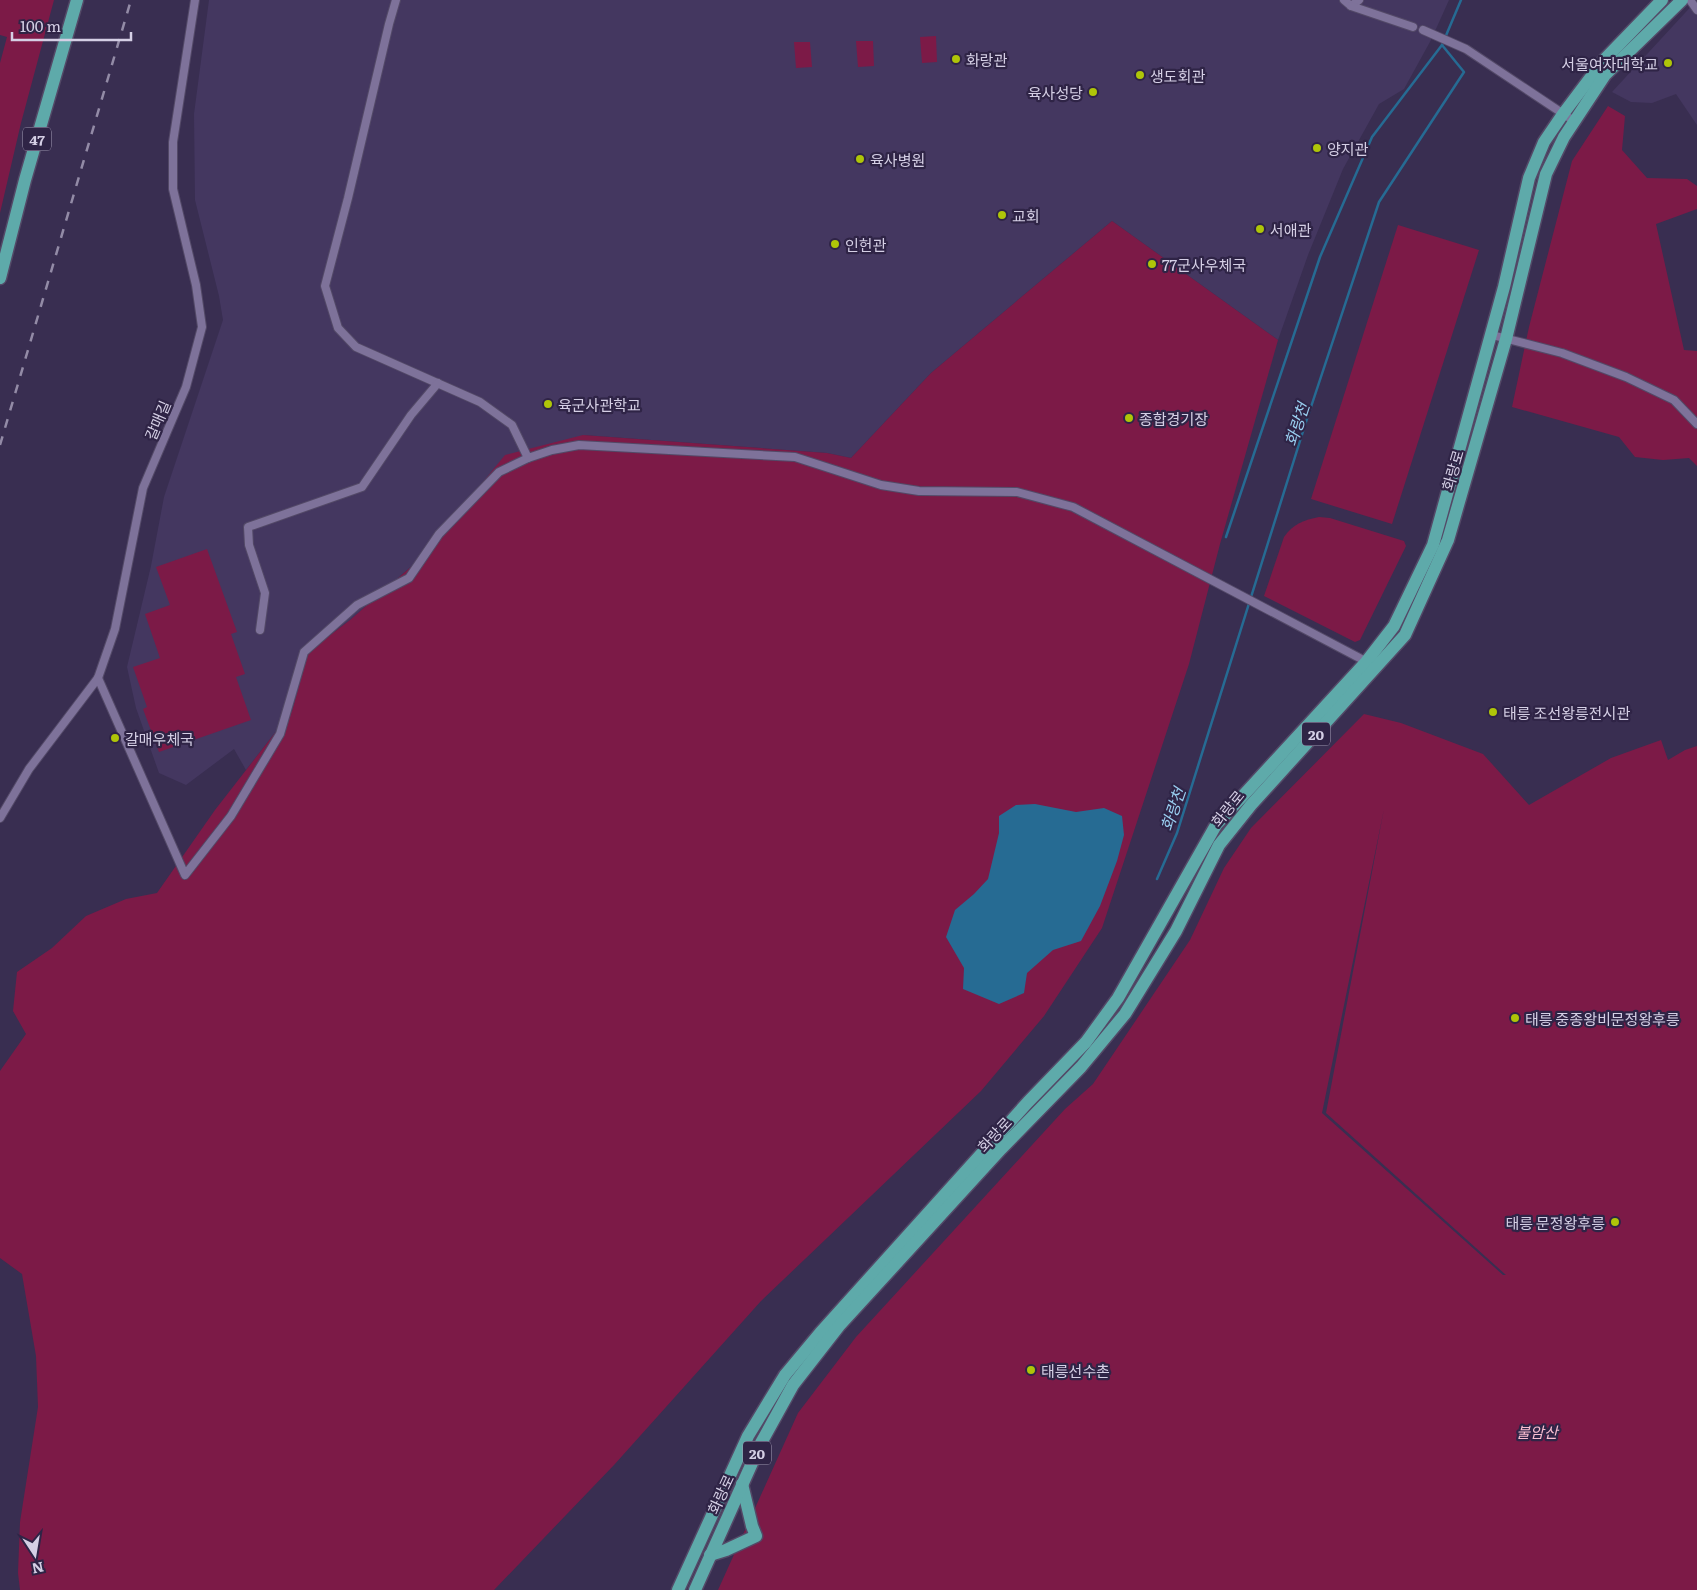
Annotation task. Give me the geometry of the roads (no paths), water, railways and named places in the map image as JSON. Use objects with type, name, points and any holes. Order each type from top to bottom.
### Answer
[{"type":"main road","name":"47","points":[[0,278],[25,180],[77,0]]},
{"type":"main road","name":"화랑로","points":[[695,1590],[761,1443],[793,1385],[839,1326],[1001,1149],[1081,1067],[1125,1014],[1176,931],[1219,844],[1371,664],[1394,626],[1433,544],[1492,335],[1529,178],[1544,142],[1603,61],[1662,0]]},
{"type":"main road","name":"화랑로","points":[[678,1590],[748,1436],[785,1375],[820,1333],[1028,1102],[1086,1042],[1118,998],[1216,825],[1371,664],[1405,635],[1448,540],[1506,339],[1546,174],[1574,120],[1606,75],[1682,0]]},
{"type":"main road","points":[[710,1555],[756,1536],[741,1486],[733,1490],[730,1485],[749,1445],[748,1436]]},
{"type":"main road","points":[[689,1590],[689,1580],[701,1553],[700,1550],[694,1552]]},
{"type":"street","name":"갈매길","points":[[0,818],[29,769],[98,678],[116,629],[143,488],[186,387],[202,327],[196,285],[173,189],[173,142],[195,0]]},
{"type":"street","points":[[396,0],[326,286],[338,328],[356,347],[480,402],[512,426],[528,458]]},
{"type":"street","points":[[1344,0],[1351,6],[1413,27]]},
{"type":"street","points":[[1351,6],[1359,0]]},
{"type":"street","points":[[1690,0],[1697,10]]},
{"type":"street","points":[[1424,31],[1466,49],[1574,120]]},
{"type":"street","points":[[1492,335],[1562,353],[1626,377],[1674,400],[1697,424]]},
{"type":"street","points":[[260,630],[265,593],[249,545],[248,527],[362,488],[410,415],[438,383]]},
{"type":"street","points":[[98,678],[185,875],[231,816],[280,734],[304,652],[357,606],[409,578],[439,534],[499,472],[528,458],[552,450],[579,445],[795,457],[881,485],[920,491],[1018,492],[1074,507],[1371,664]]},
{"type":"water","points":[[1035,804],[1076,812],[1104,808],[1122,816],[1124,835],[1117,861],[1100,906],[1081,941],[1053,950],[1027,973],[1024,993],[999,1004],[963,989],[964,968],[946,937],[955,910],[988,879],[999,833],[999,816],[1016,805]]},
{"type":"waterway","name":"화랑천","points":[[1157,879],[1177,833],[1305,425],[1379,202],[1464,72],[1442,45],[1461,0]]},
{"type":"waterway","points":[[1226,537],[1320,257],[1372,137],[1442,45]]},
{"type":"railway","points":[[0,445],[131,0]]},
{"type":"place","name":"화랑관","points":[[956,59]]},
{"type":"place","name":"서울여자대학교","points":[[1668,63]]},
{"type":"place","name":"생도회관","points":[[1140,75]]},
{"type":"place","name":"육사성당","points":[[1093,92]]},
{"type":"place","name":"양지관","points":[[1317,148]]},
{"type":"place","name":"육사병원","points":[[860,159]]},
{"type":"place","name":"교회","points":[[1002,215]]},
{"type":"place","name":"서애관","points":[[1260,229]]},
{"type":"place","name":"인헌관","points":[[835,244]]},
{"type":"place","name":"77군사우체국","points":[[1152,264]]},
{"type":"place","name":"육군사관학교","points":[[548,404]]},
{"type":"place","name":"종합경기장","points":[[1129,418]]},
{"type":"place","name":"태릉 조선왕릉전시관","points":[[1493,712]]},
{"type":"place","name":"갈매우체국","points":[[115,738]]},
{"type":"place","name":"태릉 중종왕비문정왕후릉","points":[[1515,1018]]},
{"type":"place","name":"태릉 문정왕후릉","points":[[1615,1222]]},
{"type":"place","name":"태릉선수촌","points":[[1031,1370]]},
{"type":"park label","name":"불암산","points":[[1537,1431]]}]
